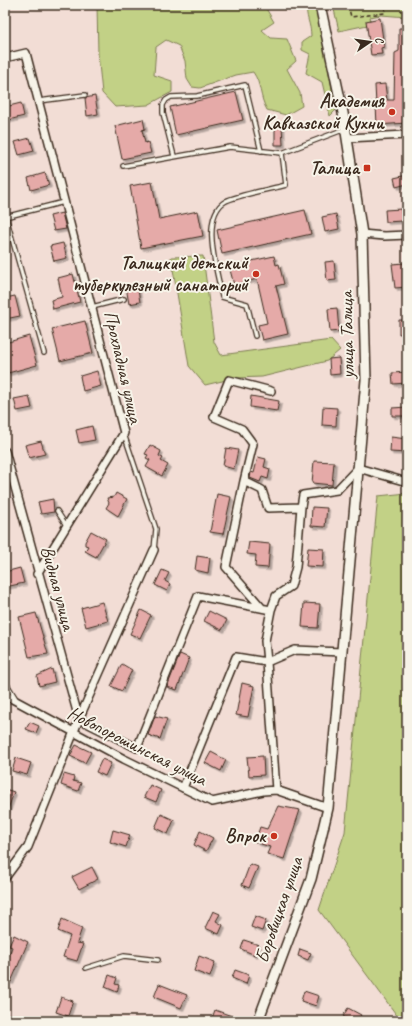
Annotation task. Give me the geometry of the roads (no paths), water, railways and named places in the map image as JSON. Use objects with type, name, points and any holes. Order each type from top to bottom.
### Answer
[{"type":"street","name":"улица Талица","points":[[320,5],[347,133],[362,234],[366,380],[340,668]]},
{"type":"street","name":"Прохладная улица","points":[[5,57],[26,53],[124,433],[37,574]]},
{"type":"street","points":[[347,133],[407,135]]},
{"type":"street","points":[[362,234],[384,236],[407,235]]},
{"type":"street","points":[[262,608],[226,567],[253,444],[242,429],[214,416],[230,380],[271,390]]},
{"type":"street","name":"Видная улица","points":[[5,451],[37,574],[78,719]]},
{"type":"street","points":[[276,790],[265,641],[271,610],[276,596],[291,586],[293,580],[296,567],[303,495],[337,490],[358,468],[407,482]]},
{"type":"street","points":[[244,481],[262,490],[268,508],[301,507]]},
{"type":"street","points":[[5,878],[28,848],[78,719],[154,550]]},
{"type":"street","points":[[78,719],[137,748],[198,596],[271,610]]},
{"type":"street","points":[[184,788],[236,657],[267,662],[295,650],[342,652]]},
{"type":"street","name":"Боровицкая улица","points":[[258,1021],[311,879],[328,808],[340,668]]},
{"type":"street","name":"Новопорошинская улица","points":[[5,695],[16,699],[124,759],[212,802],[263,791],[276,790],[328,808]]},
{"type":"lane","points":[[174,156],[163,105],[166,100],[171,97],[197,96],[245,85],[261,151]]},
{"type":"lane","points":[[39,102],[85,95]]},
{"type":"lane","points":[[123,166],[230,147],[282,153],[347,133]]},
{"type":"lane","points":[[255,336],[247,304],[222,297],[211,236],[213,224],[219,207],[227,200],[286,186],[282,153]]},
{"type":"lane","points":[[44,353],[6,217],[65,202]]},
{"type":"lane","points":[[92,307],[124,299]]},
{"type":"lane","points":[[124,433],[156,529],[154,550]]},
{"type":"lane","points":[[57,511],[66,525]]},
{"type":"lane","points":[[5,681],[16,699]]},
{"type":"lane","points":[[86,968],[124,956],[158,960]]},
{"type":"place","name":"Академия Кавказской Кухни","points":[[392,112]]},
{"type":"place","name":"Талица","points":[[367,168]]},
{"type":"place","name":"Талицкий детский туберкулезный санаторий","points":[[256,274]]},
{"type":"place","name":"Впрок","points":[[274,836]]}]
